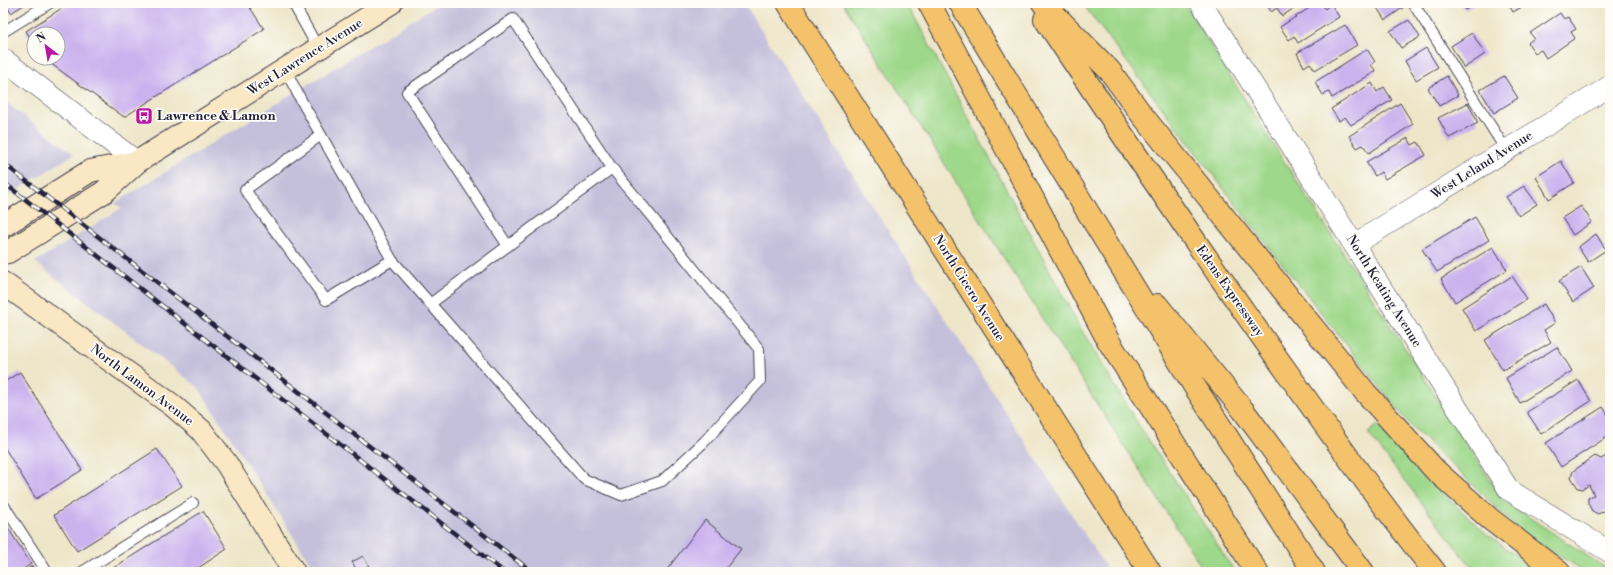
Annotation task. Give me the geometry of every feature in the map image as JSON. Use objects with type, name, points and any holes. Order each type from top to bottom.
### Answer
[{"type":"main road","name":"West Lawrence Avenue","points":[[3,253],[8,252],[104,192],[137,162],[391,3]]},
{"type":"main road","name":"North Cicero Avenue","points":[[788,3],[1150,572]]},
{"type":"main road","points":[[930,3],[1110,342],[1175,447],[1257,572]]},
{"type":"main road","points":[[960,3],[1193,384],[1314,572]]},
{"type":"main road","name":"Edens Expressway","points":[[1034,3],[1196,244],[1336,441],[1435,572]]},
{"type":"main road","points":[[1043,3],[1110,71],[1142,115],[1355,380],[1435,470],[1490,519],[1559,572]]},
{"type":"main road","name":"West Lawrence Avenue","points":[[3,226],[90,171],[137,162]]},
{"type":"main road","points":[[1103,238],[1243,410],[1364,572]]},
{"type":"main road","name":"North Lamon Avenue","points":[[3,283],[172,405],[201,430],[226,463],[294,572]]},
{"type":"main road","points":[[1386,508],[1418,572]]},
{"type":"street","name":"North Keating Avenue","points":[[1201,3],[1355,244],[1509,490],[1606,545]]},
{"type":"street","points":[[3,59],[137,162]]},
{"type":"street","name":"West Leland Avenue","points":[[1355,244],[1610,86]]},
{"type":"lane","points":[[3,32],[50,3]]},
{"type":"lane","points":[[293,3],[318,48]]},
{"type":"lane","points":[[1413,3],[1506,150]]},
{"type":"lane","points":[[285,69],[300,100],[392,260],[584,479],[621,495],[662,481],[704,442],[760,381],[759,349],[612,168],[513,19],[407,92],[508,246]]},
{"type":"lane","points":[[321,135],[245,190],[326,300],[392,260]]},
{"type":"lane","points":[[430,304],[612,168]]},
{"type":"lane","points":[[82,572],[193,503]]},
{"type":"lane","points":[[3,504],[47,572]]},
{"type":"shaded area","points":[[440,3],[744,3],[886,227],[1109,572],[316,572],[198,387],[35,262],[122,208],[115,203]]},
{"type":"shaded area","points":[[3,100],[74,154],[3,199]]},
{"type":"green space","points":[[843,3],[907,3],[1078,324],[1135,419],[1235,572],[1205,572],[1052,334]]},
{"type":"green space","points":[[1082,3],[1184,3],[1269,138],[1503,500],[1610,572],[1586,572],[1526,536],[1411,426],[1249,222]]},
{"type":"green space","points":[[1378,425],[1441,492],[1488,535],[1538,572],[1477,572],[1461,554],[1368,433]]},
{"type":"building","points":[[5,3],[27,3],[11,13]]},
{"type":"building","points":[[70,3],[247,3],[264,29],[124,117],[54,66],[66,66],[66,26],[34,26]]},
{"type":"building","points":[[1266,3],[1302,3],[1282,16],[1277,8],[1271,12]]},
{"type":"building","points":[[1317,3],[1321,3],[1325,9],[1331,4],[1339,17],[1298,43],[1294,36],[1289,40],[1280,27]]},
{"type":"building","points":[[1374,3],[1401,3],[1404,7],[1385,20]]},
{"type":"building","points":[[1460,3],[1478,3],[1465,10]]},
{"type":"building","points":[[1508,3],[1529,3],[1513,12]]},
{"type":"building","points":[[1560,13],[1564,19],[1568,17],[1576,29],[1571,32],[1575,38],[1546,58],[1541,50],[1535,53],[1528,43],[1534,38],[1530,33]]},
{"type":"building","points":[[1409,20],[1420,37],[1401,48],[1390,31]]},
{"type":"building","points":[[1345,25],[1357,45],[1315,70],[1310,63],[1304,67],[1297,53]]},
{"type":"building","points":[[1472,33],[1485,54],[1464,68],[1451,46]]},
{"type":"building","points":[[1426,48],[1438,67],[1416,80],[1405,61]]},
{"type":"building","points":[[1367,49],[1375,62],[1371,65],[1376,71],[1332,98],[1329,92],[1323,95],[1315,82]]},
{"type":"building","points":[[1447,76],[1458,95],[1439,106],[1428,88]]},
{"type":"building","points":[[1504,76],[1518,98],[1494,113],[1480,90]]},
{"type":"building","points":[[1372,83],[1377,92],[1384,87],[1392,100],[1351,125],[1345,117],[1339,121],[1331,109]]},
{"type":"building","points":[[1400,103],[1413,124],[1369,153],[1363,145],[1357,148],[1349,136]]},
{"type":"building","points":[[1468,103],[1478,123],[1449,138],[1438,118]]},
{"type":"building","points":[[1408,138],[1412,145],[1418,142],[1426,155],[1385,179],[1381,172],[1375,176],[1366,162]]},
{"type":"building","points":[[1561,161],[1574,183],[1549,199],[1536,177]]},
{"type":"building","points":[[1524,186],[1537,204],[1519,216],[1506,197]]},
{"type":"building","points":[[1581,206],[1592,222],[1573,235],[1562,218]]},
{"type":"building","points":[[1475,217],[1489,240],[1437,272],[1422,249]]},
{"type":"building","points":[[1596,234],[1606,250],[1588,262],[1578,247]]},
{"type":"building","points":[[1493,247],[1507,270],[1455,302],[1441,279]]},
{"type":"building","points":[[1581,267],[1594,288],[1573,302],[1559,281]]},
{"type":"building","points":[[1512,276],[1527,299],[1476,331],[1462,308]]},
{"type":"building","points":[[1544,304],[1555,323],[1544,330],[1551,342],[1503,370],[1485,340]]},
{"type":"building","points":[[1557,347],[1572,371],[1520,403],[1506,378]]},
{"type":"building","points":[[20,372],[82,470],[36,499],[3,445],[3,383]]},
{"type":"building","points":[[1578,380],[1591,401],[1541,434],[1527,412]]},
{"type":"building","points":[[1603,407],[1610,418],[1610,422],[1607,425],[1610,435],[1561,467],[1546,443]]},
{"type":"building","points":[[157,449],[182,486],[77,551],[54,515]]},
{"type":"building","points":[[1610,454],[1610,508],[1598,514],[1592,511],[1588,503],[1588,498],[1594,495],[1589,485],[1583,489],[1578,488],[1571,477],[1573,471],[1595,456],[1601,459]]},
{"type":"building","points":[[203,511],[227,549],[192,572],[107,572]]},
{"type":"building","points":[[3,520],[31,564],[19,572],[8,572],[3,565]]},
{"type":"building","points":[[705,520],[741,549],[726,568],[730,572],[665,572]]},
{"type":"building","points":[[363,556],[372,572],[358,572],[352,562]]},
{"type":"building","points":[[32,566],[35,572],[23,572]]},
{"type":"railway","points":[[3,163],[532,572]]},
{"type":"railway","points":[[3,182],[504,572]]},
{"type":"place","name":"Lawrence & Lamon","points":[[144,116]]}]
